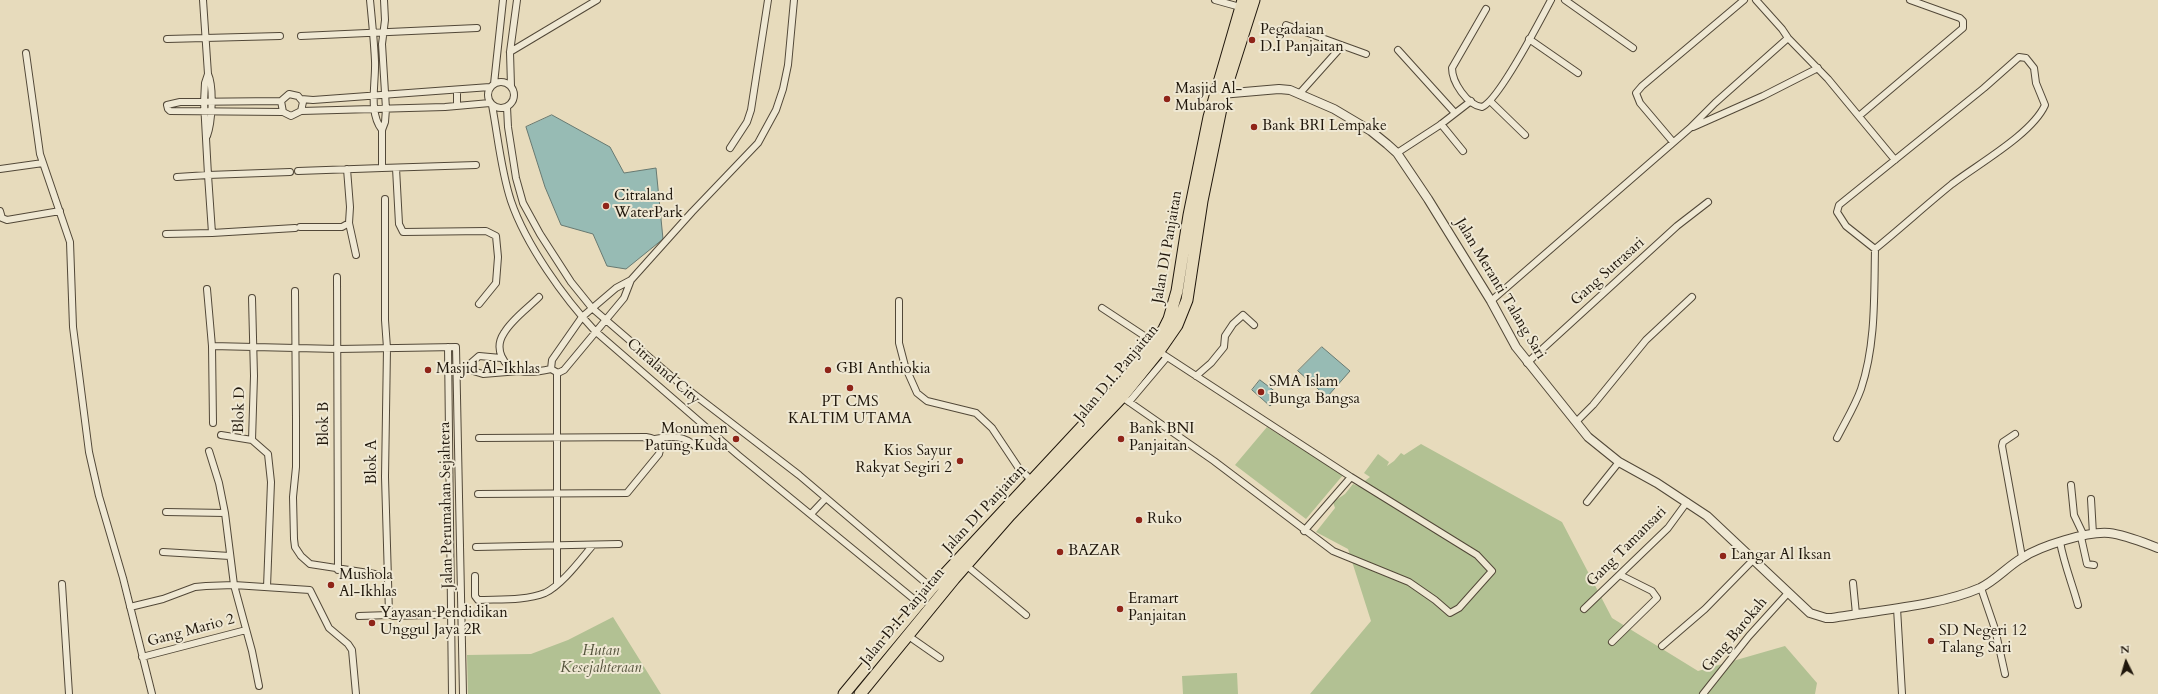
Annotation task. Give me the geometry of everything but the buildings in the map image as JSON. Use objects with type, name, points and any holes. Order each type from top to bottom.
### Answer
[{"type":"highway","points":[[1219,94],[1254,0]]},
{"type":"highway","name":"Jalan DI Panjaitan","points":[[923,606],[1094,415],[1158,349],[1170,319],[1177,291],[1188,214],[1242,3]]},
{"type":"highway","name":"Jalan D.I. Panjaitan","points":[[936,591],[967,566],[1034,483],[1126,399],[1146,374],[1158,349]]},
{"type":"highway","points":[[844,694],[923,606]]},
{"type":"highway","name":"Jalan D.I. Panjaitan","points":[[860,694],[907,635],[923,606]]},
{"type":"street","points":[[203,0],[208,74],[204,83],[207,102],[207,113],[204,126],[207,136],[212,232]]},
{"type":"street","points":[[370,0],[375,63],[375,109],[378,125],[382,130]]},
{"type":"street","points":[[382,168],[382,130],[386,122],[383,32],[384,0]]},
{"type":"street","name":"Citraland City","points":[[503,0],[492,86],[488,95],[506,183],[517,215],[537,254],[582,317],[596,331],[738,455],[923,606]]},
{"type":"street","name":"Citraland City","points":[[517,0],[510,52],[511,86],[514,92],[514,99],[507,107],[508,127],[516,178],[524,203],[540,234],[571,282],[592,308],[678,382],[826,498],[936,591]]},
{"type":"street","points":[[510,52],[597,0]]},
{"type":"street","points":[[730,148],[747,122],[751,110],[768,0]]},
{"type":"street","points":[[557,584],[557,374],[552,369],[552,360],[582,317],[616,288],[631,280],[692,212],[758,143],[766,130],[783,89],[788,65],[794,0]]},
{"type":"street","points":[[1215,0],[1242,3]]},
{"type":"street","points":[[1486,9],[1452,68],[1455,82],[1471,101],[1482,107],[1490,101],[1529,39],[1551,0]]},
{"type":"street","points":[[1565,0],[1633,48]]},
{"type":"street","points":[[1673,142],[1640,103],[1636,93],[1642,86],[1744,0]]},
{"type":"street","points":[[1756,0],[1782,29],[1788,38],[1818,68],[1895,160]]},
{"type":"street","points":[[1859,116],[1963,28],[1963,21],[1960,18],[1910,0]]},
{"type":"street","points":[[1286,25],[1366,54]]},
{"type":"street","points":[[301,36],[477,28]]},
{"type":"street","points":[[498,32],[512,34]]},
{"type":"street","points":[[167,39],[280,36]]},
{"type":"street","points":[[1490,301],[1690,128],[1715,103],[1788,38]]},
{"type":"street","points":[[1529,39],[1578,73]]},
{"type":"street","points":[[1300,93],[1342,46]]},
{"type":"street","points":[[1398,50],[1455,113]]},
{"type":"street","points":[[26,53],[43,163],[70,242],[73,327],[85,430],[99,496],[114,542],[152,694]]},
{"type":"street","points":[[2019,57],[2026,58],[2034,68],[2036,83],[2045,105],[2041,114],[2004,147],[1952,184],[1874,249],[1846,226],[1837,212],[1839,205],[1984,88],[2019,57]]},
{"type":"street","points":[[1690,128],[1763,96],[1818,68]]},
{"type":"street","points":[[507,107],[501,109],[491,104],[301,112],[291,116],[283,112],[207,113],[170,111],[167,105],[180,102],[281,101],[284,97],[293,94],[301,99],[313,100],[374,96],[457,90],[492,86],[503,82],[511,86]]},
{"type":"street","name":"Jalan Meranti Talang Sari","points":[[1219,94],[1278,89],[1300,93],[1334,110],[1370,131],[1397,154],[1428,199],[1516,347],[1527,363],[1576,422],[1600,448],[1618,462],[1687,502],[1718,525],[1810,613],[1832,618],[1897,608],[1955,596],[1981,588],[2022,557],[2060,542],[2093,534],[2108,533],[2124,536],[2158,548]]},
{"type":"street","points":[[457,90],[457,106]]},
{"type":"street","points":[[301,99],[303,106],[301,112]]},
{"type":"street","points":[[281,101],[283,112]]},
{"type":"street","points":[[1397,154],[1442,124],[1471,101]]},
{"type":"street","points":[[1490,101],[1525,135]]},
{"type":"street","points":[[1442,124],[1463,151]]},
{"type":"street","points":[[0,169],[43,163]]},
{"type":"street","points":[[298,171],[476,165]]},
{"type":"street","points":[[396,168],[399,224],[403,232],[486,231],[496,236],[498,257],[496,283],[479,304]]},
{"type":"street","points":[[347,169],[350,207],[348,223],[356,255]]},
{"type":"street","points":[[177,177],[290,172]]},
{"type":"street","name":"Blok A","points":[[385,199],[385,320],[387,348],[385,477],[389,615]]},
{"type":"street","name":"Gang Sutrasari","points":[[1527,363],[1677,226],[1708,202]]},
{"type":"street","points":[[0,211],[2,218],[7,220],[60,211]]},
{"type":"street","points":[[166,234],[298,227],[342,227],[348,223]]},
{"type":"street","points":[[1837,438],[1860,390],[1868,361],[1874,318],[1874,249]]},
{"type":"street","name":"Blok B","points":[[337,277],[338,570]]},
{"type":"street","points":[[557,374],[564,370],[606,321],[626,295],[631,280]]},
{"type":"street","points":[[207,289],[212,346],[213,423]]},
{"type":"street","points":[[295,291],[296,467],[293,497],[295,547],[301,556],[310,564],[338,570],[388,576]]},
{"type":"street","points":[[501,358],[499,349],[500,339],[505,330],[539,297]]},
{"type":"street","name":"Blok D","points":[[252,298],[252,440],[268,454],[271,482],[267,587]]},
{"type":"street","points":[[1576,422],[1593,405],[1646,340],[1692,298]]},
{"type":"street","points":[[899,301],[899,343],[905,366],[918,393],[927,401],[976,413],[992,428],[1018,468],[1034,483]]},
{"type":"street","points":[[1102,308],[1196,376],[1351,477],[1477,555],[1492,571],[1459,608],[1450,613],[1410,582],[1333,552],[1214,461],[1126,399]]},
{"type":"street","points":[[1196,376],[1211,364],[1224,347],[1225,336],[1233,324],[1243,315],[1254,325]]},
{"type":"street","points":[[212,346],[387,348],[448,346]]},
{"type":"street","name":"Jalan Perumahan Sejahtera","points":[[452,694],[453,615],[448,346],[456,347],[457,350],[463,614],[463,694]]},
{"type":"street","points":[[519,371],[501,358],[479,356],[471,363],[473,371],[483,374],[552,369]]},
{"type":"street","points":[[2015,434],[2003,442],[2002,446],[2022,557]]},
{"type":"street","points":[[221,435],[252,440]]},
{"type":"street","points":[[479,438],[646,437],[655,439],[676,437],[686,439],[696,447]]},
{"type":"street","points":[[478,494],[627,493],[659,454],[662,447],[660,442],[655,439]]},
{"type":"street","points":[[209,451],[219,484],[225,513],[234,585],[252,651],[259,686]]},
{"type":"street","points":[[1587,502],[1618,462]]},
{"type":"street","points":[[1304,530],[1351,477]]},
{"type":"street","points":[[2071,485],[2074,516],[2082,537],[2085,560],[2087,564],[2094,565]]},
{"type":"street","points":[[811,514],[826,498]]},
{"type":"street","points":[[2091,499],[2093,534]]},
{"type":"street","name":"Gang Tamansari","points":[[1584,609],[1668,528],[1687,502]]},
{"type":"street","points":[[166,512],[225,513]]},
{"type":"street","points":[[2060,542],[2065,567],[2072,583],[2078,605]]},
{"type":"street","points":[[476,546],[620,544]]},
{"type":"street","points":[[475,576],[476,596],[478,600],[528,597],[545,592],[557,584],[594,545]]},
{"type":"street","points":[[163,552],[230,556]]},
{"type":"street","points":[[1662,646],[1705,609],[1754,559]]},
{"type":"street","points":[[967,566],[1026,615]]},
{"type":"street","points":[[1612,642],[1657,598],[1652,590],[1620,575]]},
{"type":"street","points":[[1853,583],[1856,614]]},
{"type":"street","points":[[62,584],[69,694]]},
{"type":"street","points":[[130,607],[163,599],[195,587],[234,585],[306,589],[313,593],[329,628],[348,644],[352,650],[356,694]]},
{"type":"street","points":[[1981,588],[1995,629],[2005,674]]},
{"type":"street","name":"Gang Barokah","points":[[1703,694],[1749,636],[1788,593]]},
{"type":"street","points":[[1897,608],[1902,694]]},
{"type":"street","points":[[360,616],[463,614]]},
{"type":"street","name":"Gang Mario 2","points":[[142,657],[246,630]]},
{"type":"street","points":[[907,635],[940,658]]},
{"type":"green space","points":[[1267,427],[1343,475],[1306,519],[1235,465]]},
{"type":"green space","points":[[1421,444],[1562,522],[1612,618],[1698,671],[1785,646],[1817,683],[1815,694],[1310,694],[1371,621],[1348,549],[1316,532],[1335,508],[1333,502],[1345,494],[1353,484],[1358,486],[1370,477],[1364,473],[1378,454],[1389,462],[1387,466],[1401,453],[1404,455]]},
{"type":"green space","name":"Hutan Kesejahteraan","points":[[613,617],[661,694],[468,694],[467,655],[531,654],[568,640]]},
{"type":"green space","points":[[1237,673],[1238,694],[1183,694],[1182,676]]},
{"type":"water","name":"Citraland WaterPark","points":[[552,115],[610,147],[624,173],[656,168],[663,239],[626,269],[607,266],[593,234],[561,225],[545,187],[526,127]]},
{"type":"water","points":[[1322,347],[1350,371],[1327,397],[1298,371]]},
{"type":"water","points":[[1260,380],[1281,396],[1270,406],[1252,390]]},
{"type":"place","name":"Pegadaian D.I Panjaitan","points":[[1252,40]]},
{"type":"place","name":"Masjid Al- Mubarok","points":[[1167,99]]},
{"type":"place","name":"Bank BRI Lempake","points":[[1254,127]]},
{"type":"place","name":"Citraland WaterPark","points":[[606,206]]},
{"type":"place","name":"Masjid Al-Ikhlas","points":[[428,370]]},
{"type":"place","name":"GBI Anthiokia","points":[[828,370]]},
{"type":"place","name":"PT CMS KALTIM UTAMA","points":[[850,388]]},
{"type":"place","name":"SMA Islam Bunga Bangsa","points":[[1261,392]]},
{"type":"place","name":"Monumen Patung Kuda","points":[[736,439]]},
{"type":"place","name":"Bank BNI Panjaitan","points":[[1121,439]]},
{"type":"place","name":"Kios Sayur Rakyat Segiri 2","points":[[960,461]]},
{"type":"place","name":"Ruko","points":[[1139,520]]},
{"type":"place","name":"BAZAR","points":[[1060,552]]},
{"type":"place","name":"Langar Al Iksan","points":[[1723,556]]},
{"type":"place","name":"Mushola Al-Ikhlas","points":[[331,585]]},
{"type":"place","name":"Eramart Panjaitan","points":[[1120,609]]},
{"type":"place","name":"Yayasan Pendidikan Unggul Jaya 2R","points":[[372,623]]},
{"type":"place","name":"SD Negeri 12 Talang Sari","points":[[1931,641]]}]
